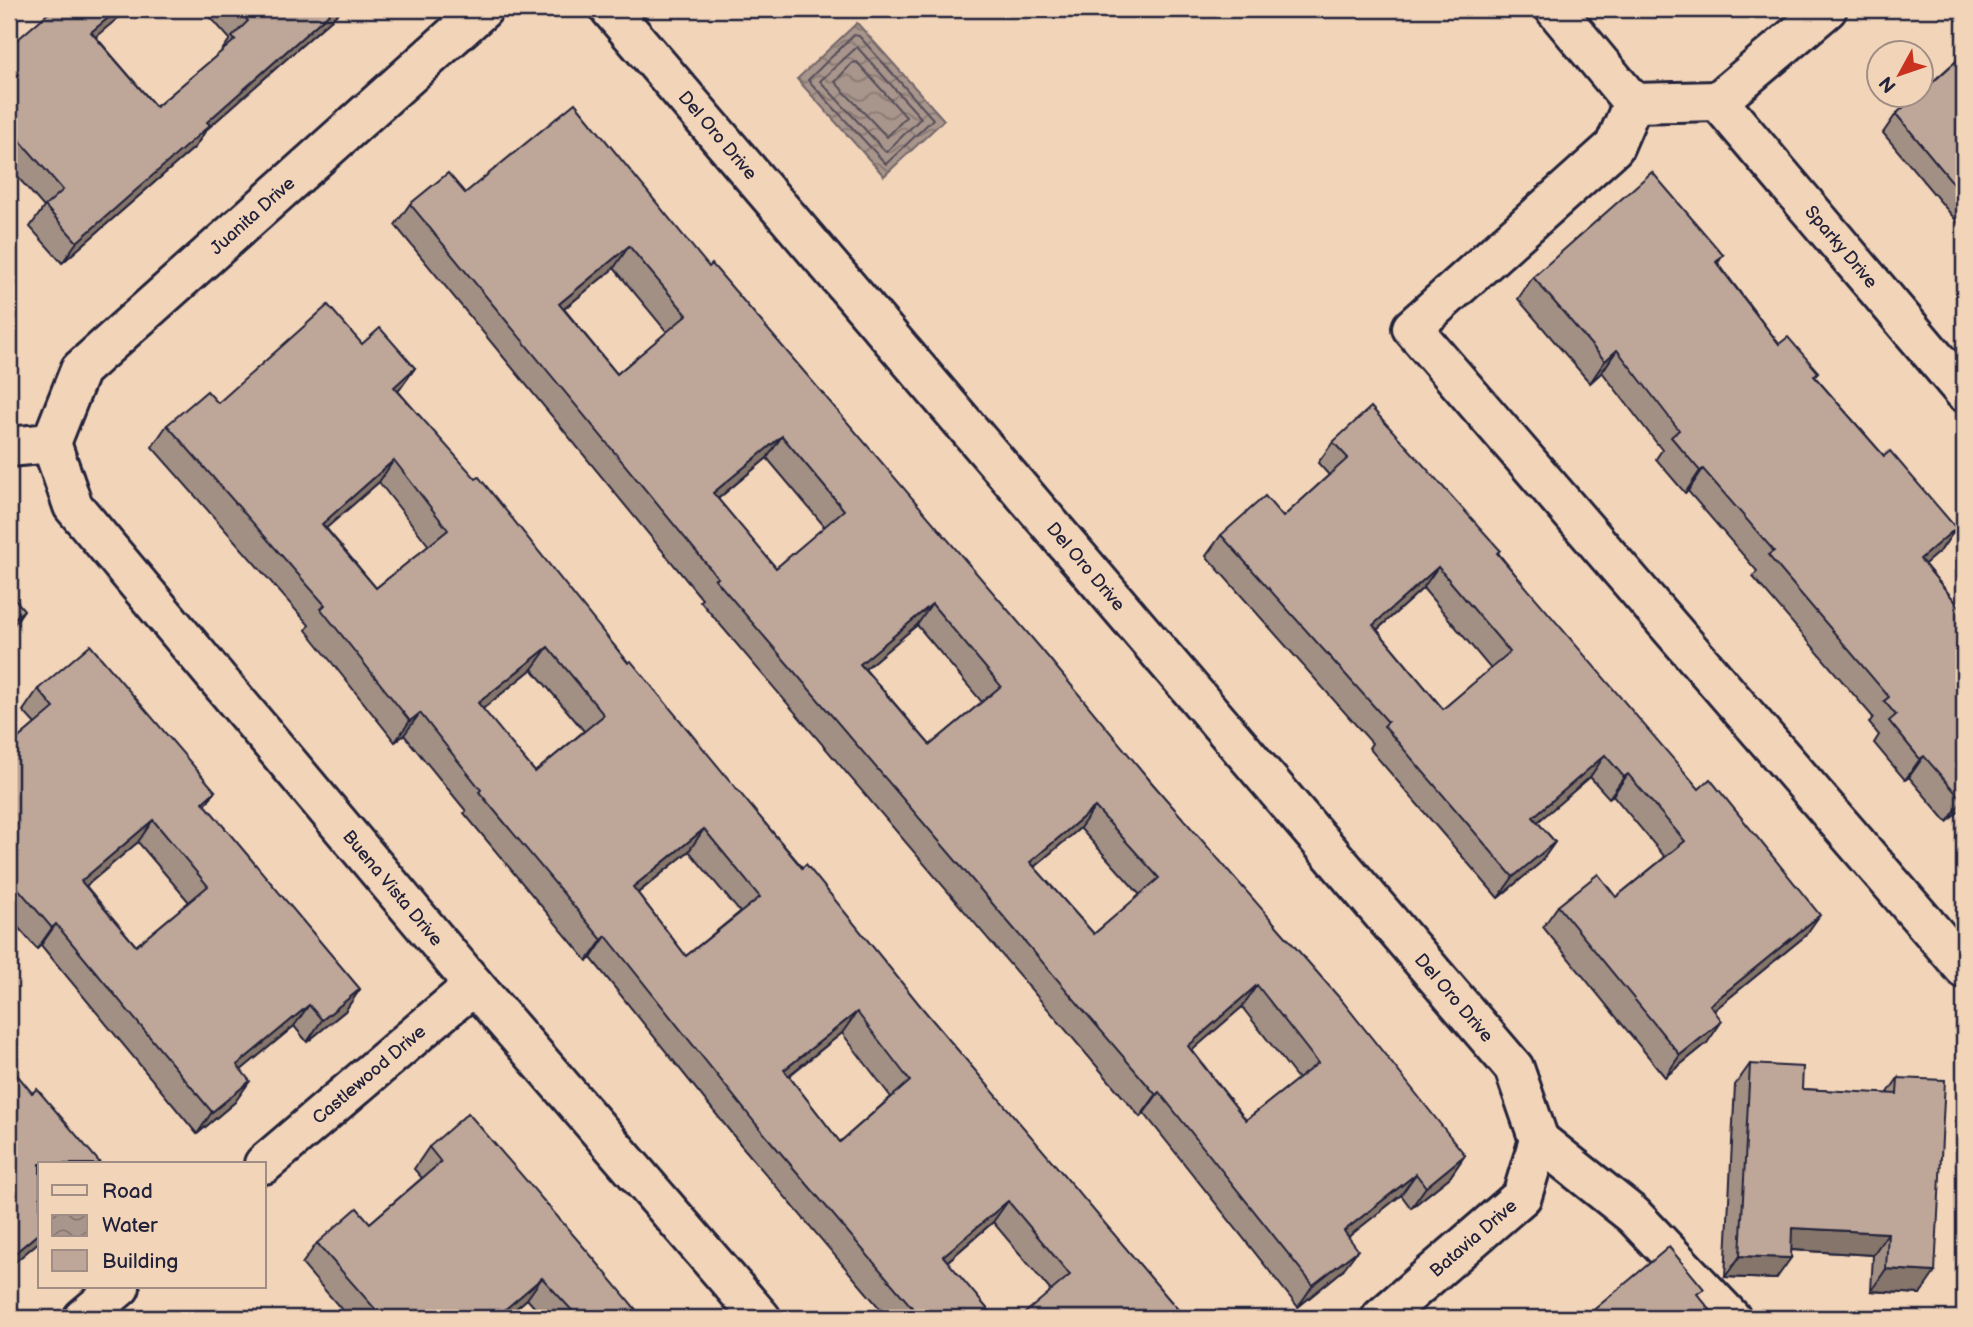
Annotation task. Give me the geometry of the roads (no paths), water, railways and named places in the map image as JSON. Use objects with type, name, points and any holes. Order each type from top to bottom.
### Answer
[{"type":"street","name":"Juanita Drive","points":[[51,443],[80,370],[483,9]]},
{"type":"street","name":"Del Oro Drive","points":[[610,9],[1514,1068],[1539,1140]]},
{"type":"street","points":[[1555,9],[1633,103]]},
{"type":"street","points":[[1633,103],[1718,101],[1827,9]]},
{"type":"street","name":"Sparky Drive","points":[[1718,101],[1960,380]]},
{"type":"street","points":[[1633,103],[1614,147],[1412,328],[1964,968]]},
{"type":"street","points":[[9,447],[51,443]]},
{"type":"street","name":"Buena Vista Drive","points":[[51,443],[73,506],[474,985],[761,1318]]},
{"type":"street","name":"Castlewood Drive","points":[[266,1162],[474,985]]},
{"type":"street","points":[[1539,1140],[1633,1215],[1731,1318]]},
{"type":"street","name":"Batavia Drive","points":[[1381,1318],[1522,1196],[1539,1140]]},
{"type":"street","points":[[83,1318],[119,1288]]},
{"type":"water","points":[[857,23],[944,120],[884,176],[797,79]]}]
